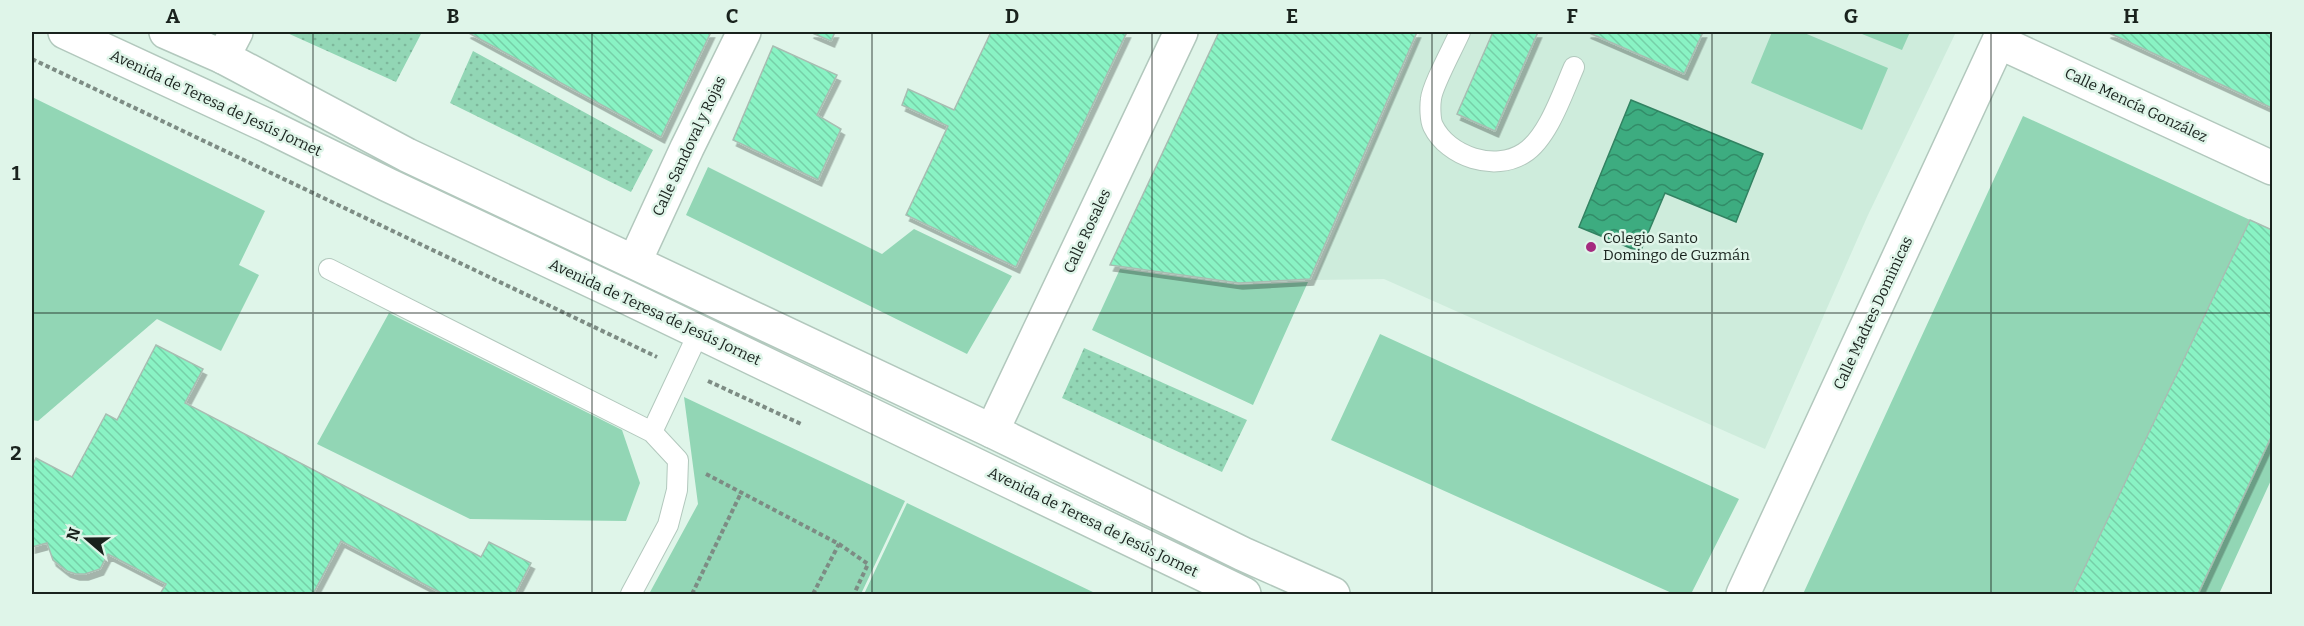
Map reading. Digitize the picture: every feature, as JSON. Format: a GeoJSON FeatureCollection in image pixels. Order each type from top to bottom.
{"type":"FeatureCollection","features":[{"type":"Feature","properties":{"kind":"street","name":"Avenida de Teresa de Jesús Jornet"},"geometry":{"type":"LineString","coordinates":[[65,32],[699,332],[1244,594]]}},
{"type":"Feature","properties":{"kind":"street"},"geometry":{"type":"LineString","coordinates":[[166,32],[229,44],[407,155],[992,431],[1244,554],[1333,594]]}},
{"type":"Feature","properties":{"kind":"street","name":"Calle Sandoval y Rojas"},"geometry":{"type":"LineString","coordinates":[[635,261],[744,32]]}},
{"type":"Feature","properties":{"kind":"street","name":"Calle Rosales"},"geometry":{"type":"LineString","coordinates":[[992,431],[1181,32]]}},
{"type":"Feature","properties":{"kind":"street","name":"Calle Mencía González"},"geometry":{"type":"LineString","coordinates":[[2001,37],[2272,168]]}},
{"type":"Feature","properties":{"kind":"street","name":"Calle Madres Dominicas"},"geometry":{"type":"LineString","coordinates":[[1743,594],[2001,37]]}},
{"type":"Feature","properties":{"kind":"lane"},"geometry":{"type":"LineString","coordinates":[[1460,32],[1431,97],[1432,125],[1451,148],[1475,160],[1499,162],[1524,153],[1546,129],[1574,67]]}},
{"type":"Feature","properties":{"kind":"lane"},"geometry":{"type":"LineString","coordinates":[[329,269],[652,432],[678,460],[677,490],[668,525],[631,594]]}},
{"type":"Feature","properties":{"kind":"lane"},"geometry":{"type":"LineString","coordinates":[[652,432],[699,332]]}},
{"type":"Feature","properties":{"kind":"path"},"geometry":{"type":"LineString","coordinates":[[32,59],[811,429]]}},
{"type":"Feature","properties":{"kind":"path"},"geometry":{"type":"LineString","coordinates":[[678,460],[839,544],[868,564],[854,594]]}},
{"type":"Feature","properties":{"kind":"path"},"geometry":{"type":"LineString","coordinates":[[692,594],[741,493]]}},
{"type":"Feature","properties":{"kind":"path"},"geometry":{"type":"LineString","coordinates":[[813,594],[839,544]]}},
{"type":"Feature","properties":{"kind":"shaded area"},"geometry":{"type":"Polygon","coordinates":[[[285,32],[422,32],[396,82],[285,32]]]}},
{"type":"Feature","properties":{"kind":"shaded area","name":"Colegio Santo Domingo de Guzmán"},"geometry":{"type":"Polygon","coordinates":[[[1420,32],[1956,32],[1868,215],[1765,449],[1384,279],[1314,280],[1420,32]]]}},
{"type":"Feature","properties":{"kind":"shaded area"},"geometry":{"type":"Polygon","coordinates":[[[1772,32],[1802,32],[1888,68],[1862,130],[1751,83],[1772,32]]]}},
{"type":"Feature","properties":{"kind":"shaded area"},"geometry":{"type":"Polygon","coordinates":[[[1857,32],[1910,32],[1902,50],[1857,32]]]}},
{"type":"Feature","properties":{"kind":"shaded area"},"geometry":{"type":"Polygon","coordinates":[[[473,51],[653,150],[631,192],[450,103],[473,51]]]}},
{"type":"Feature","properties":{"kind":"shaded area"},"geometry":{"type":"Polygon","coordinates":[[[32,97],[265,211],[239,265],[259,275],[221,351],[157,319],[38,421],[32,420],[32,97]]]}},
{"type":"Feature","properties":{"kind":"shaded area"},"geometry":{"type":"Polygon","coordinates":[[[2023,116],[2272,230],[2272,478],[2219,594],[1803,594],[2023,116]]]}},
{"type":"Feature","properties":{"kind":"shaded area"},"geometry":{"type":"Polygon","coordinates":[[[708,167],[882,254],[914,229],[1012,276],[967,354],[686,215],[708,167]]]}},
{"type":"Feature","properties":{"kind":"shaded area"},"geometry":{"type":"Polygon","coordinates":[[[1120,269],[1238,285],[1308,282],[1253,405],[1092,330],[1120,269]]]}},
{"type":"Feature","properties":{"kind":"shaded area"},"geometry":{"type":"Polygon","coordinates":[[[389,313],[622,430],[640,483],[626,521],[470,519],[317,444],[389,313]]]}},
{"type":"Feature","properties":{"kind":"shaded area"},"geometry":{"type":"Polygon","coordinates":[[[1380,334],[1739,499],[1691,594],[1674,594],[1331,440],[1380,334]]]}},
{"type":"Feature","properties":{"kind":"shaded area"},"geometry":{"type":"Polygon","coordinates":[[[1084,348],[1247,420],[1222,472],[1062,398],[1084,348]]]}},
{"type":"Feature","properties":{"kind":"shaded area"},"geometry":{"type":"Polygon","coordinates":[[[684,397],[905,501],[861,594],[649,594],[698,504],[684,397]]]}},
{"type":"Feature","properties":{"kind":"shaded area"},"geometry":{"type":"Polygon","coordinates":[[[907,503],[1097,594],[864,594],[907,503]]]}},
{"type":"Feature","properties":{"kind":"water"},"geometry":{"type":"Polygon","coordinates":[[[1631,100],[1763,154],[1736,222],[1665,193],[1640,252],[1579,227],[1631,100]]]}},
{"type":"Feature","properties":{"kind":"building"},"geometry":{"type":"Polygon","coordinates":[[[467,32],[711,32],[661,137],[467,32]]]}},
{"type":"Feature","properties":{"kind":"building"},"geometry":{"type":"Polygon","coordinates":[[[810,32],[835,32],[831,41],[810,32]]]}},
{"type":"Feature","properties":{"kind":"building"},"geometry":{"type":"Polygon","coordinates":[[[991,32],[1127,32],[1016,267],[906,215],[948,126],[902,105],[908,89],[954,110],[991,32]]]}},
{"type":"Feature","properties":{"kind":"building"},"geometry":{"type":"Polygon","coordinates":[[[1219,32],[1417,32],[1310,279],[1239,283],[1110,265],[1219,32]]]}},
{"type":"Feature","properties":{"kind":"building"},"geometry":{"type":"Polygon","coordinates":[[[1493,32],[1538,32],[1495,131],[1457,114],[1493,32]]]}},
{"type":"Feature","properties":{"kind":"building"},"geometry":{"type":"Polygon","coordinates":[[[1587,32],[1703,32],[1684,74],[1587,32]]]}},
{"type":"Feature","properties":{"kind":"building"},"geometry":{"type":"Polygon","coordinates":[[[2107,32],[2272,32],[2272,108],[2107,32]]]}},
{"type":"Feature","properties":{"kind":"building"},"geometry":{"type":"Polygon","coordinates":[[[773,46],[837,75],[817,115],[841,129],[818,180],[733,140],[773,46]]]}},
{"type":"Feature","properties":{"kind":"building"},"geometry":{"type":"Polygon","coordinates":[[[2250,220],[2272,230],[2272,435],[2198,594],[2072,594],[2250,220]]]}},
{"type":"Feature","properties":{"kind":"building"},"geometry":{"type":"Polygon","coordinates":[[[156,345],[203,369],[185,403],[481,557],[489,542],[531,563],[515,594],[443,594],[341,541],[313,594],[160,594],[166,584],[108,554],[100,569],[85,574],[76,574],[67,571],[53,560],[47,543],[32,547],[32,466],[36,458],[72,477],[106,414],[117,420],[156,345]]]}},
{"type":"Feature","properties":{"kind":"place","name":"Colegio Santo Domingo de Guzmán"},"geometry":{"type":"Point","coordinates":[1591,247]}}]}
